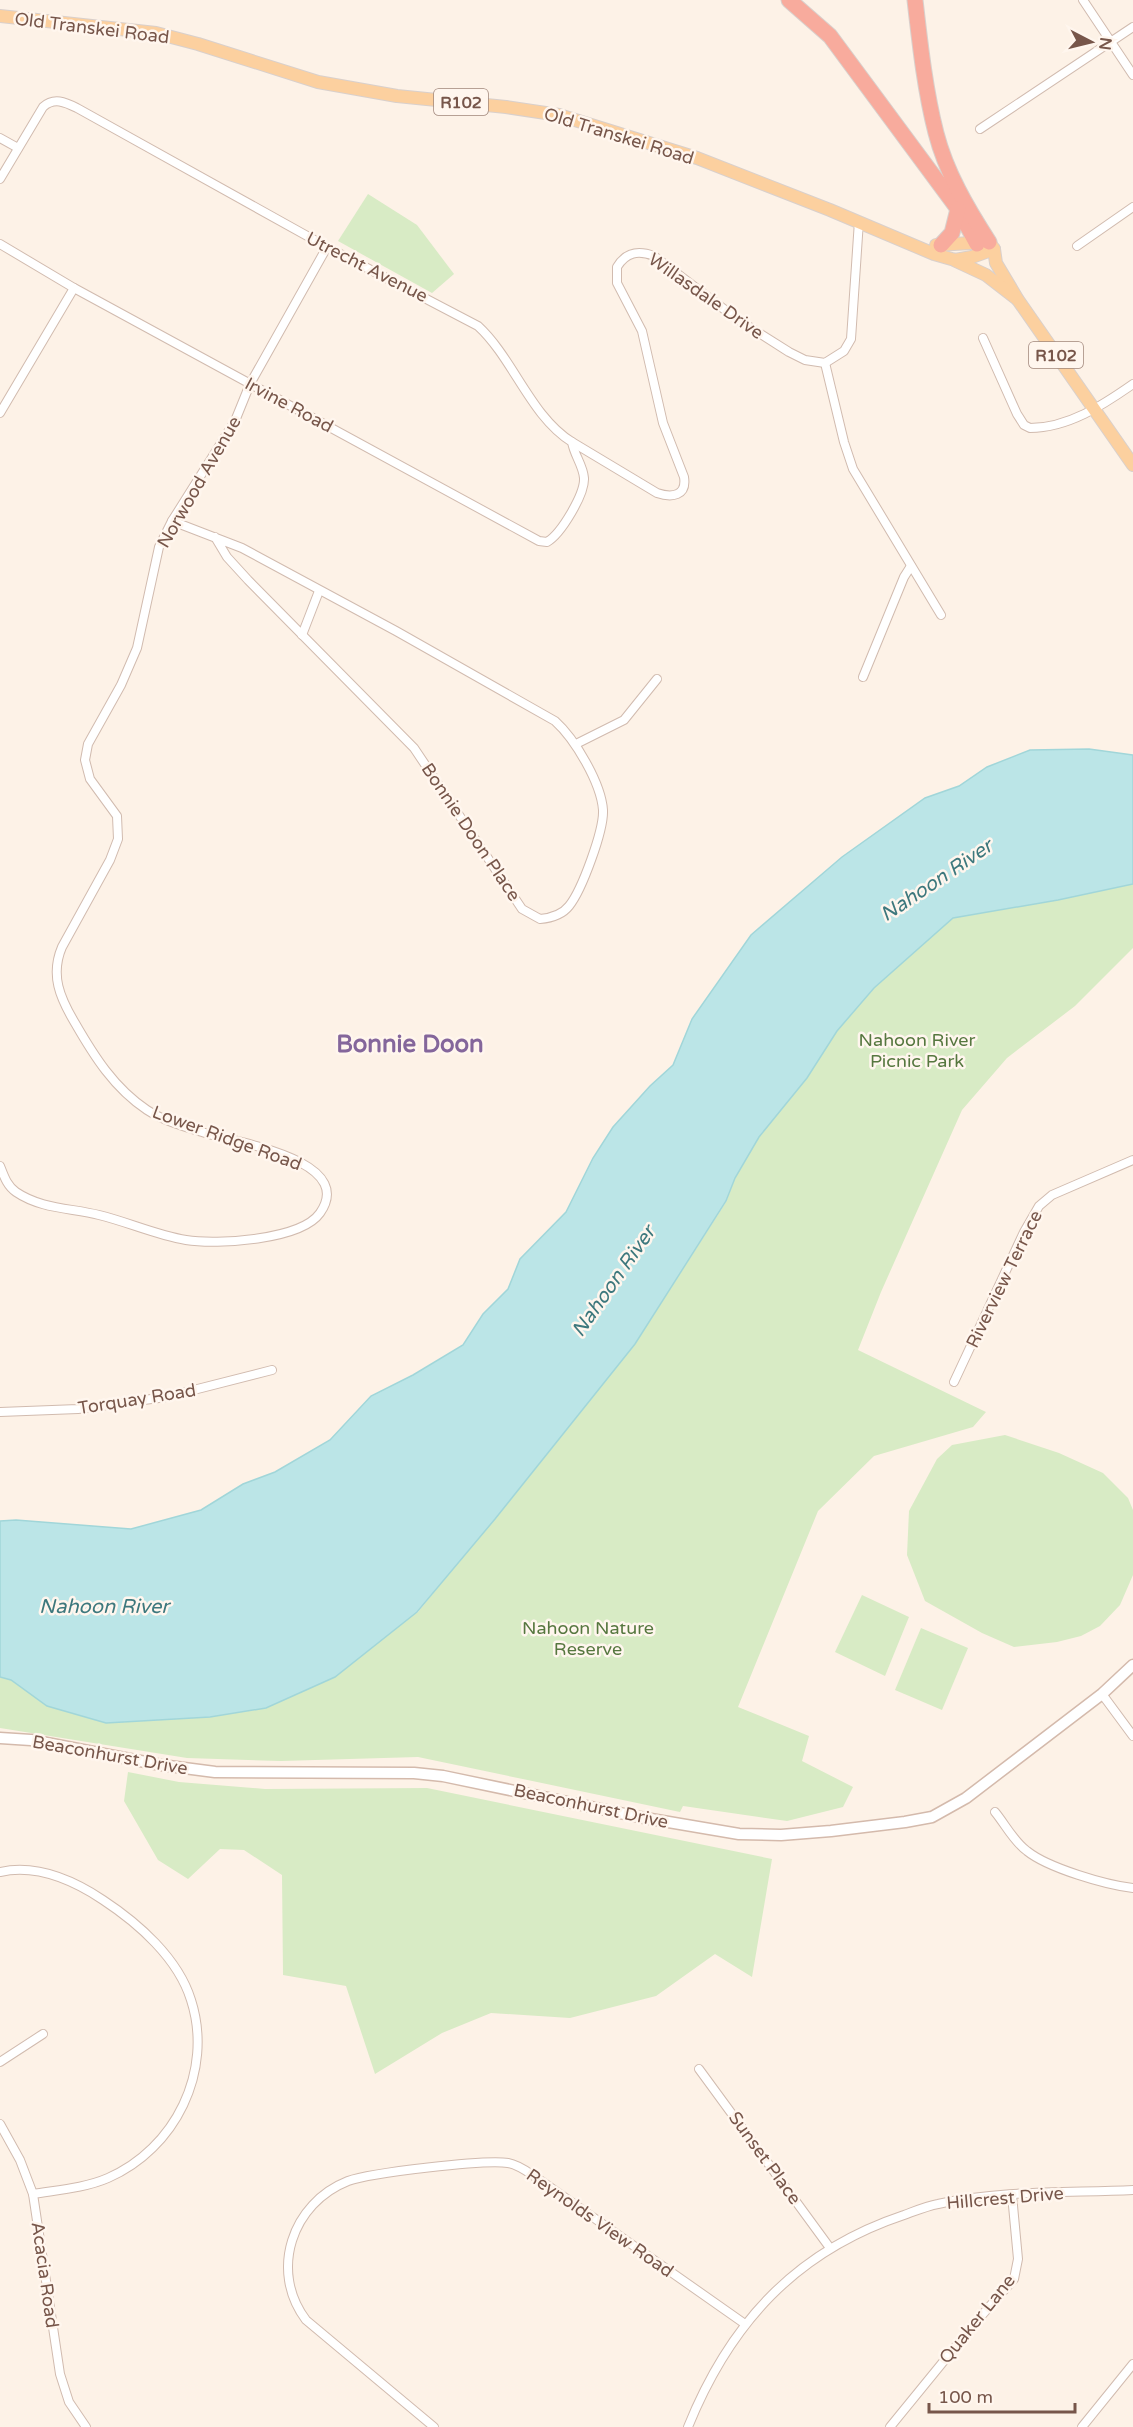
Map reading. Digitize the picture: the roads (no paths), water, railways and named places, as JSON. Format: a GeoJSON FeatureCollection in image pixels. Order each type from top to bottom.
{"type":"FeatureCollection","features":[{"type":"Feature","properties":{"kind":"highway"},"geometry":{"type":"LineString","coordinates":[[789,0],[830,36],[985,247]]}},
{"type":"Feature","properties":{"kind":"highway"},"geometry":{"type":"LineString","coordinates":[[915,0],[926,82],[936,134],[952,178],[985,247]]}},
{"type":"Feature","properties":{"kind":"highway"},"geometry":{"type":"LineString","coordinates":[[941,245],[952,233],[958,209]]}},
{"type":"Feature","properties":{"kind":"main road","name":"Old Transkei Road"},"geometry":{"type":"LineString","coordinates":[[0,16],[156,33],[318,82],[397,96],[559,115],[697,158],[928,252],[955,260],[985,247]]}},
{"type":"Feature","properties":{"kind":"main road","name":"Old Transkei Road"},"geometry":{"type":"LineString","coordinates":[[908,242],[985,247]]}},
{"type":"Feature","properties":{"kind":"main road","name":"R102"},"geometry":{"type":"LineString","coordinates":[[985,247],[1018,300],[1133,465]]}},
{"type":"Feature","properties":{"kind":"main road"},"geometry":{"type":"LineString","coordinates":[[955,260],[986,275],[1018,300]]}},
{"type":"Feature","properties":{"kind":"street"},"geometry":{"type":"LineString","coordinates":[[1083,0],[1133,75]]}},
{"type":"Feature","properties":{"kind":"street"},"geometry":{"type":"LineString","coordinates":[[980,129],[1133,27]]}},
{"type":"Feature","properties":{"kind":"street","name":"Utrecht Avenue"},"geometry":{"type":"LineString","coordinates":[[18,148],[43,107],[57,100],[77,108],[327,247],[478,326],[555,429],[572,442]]}},
{"type":"Feature","properties":{"kind":"street"},"geometry":{"type":"LineString","coordinates":[[0,138],[18,148],[0,179]]}},
{"type":"Feature","properties":{"kind":"street"},"geometry":{"type":"LineString","coordinates":[[1077,246],[1133,207]]}},
{"type":"Feature","properties":{"kind":"street"},"geometry":{"type":"LineString","coordinates":[[859,222],[850,339],[844,351],[825,363],[844,442],[853,469],[941,615]]}},
{"type":"Feature","properties":{"kind":"street","name":"Irvine Road"},"geometry":{"type":"LineString","coordinates":[[0,244],[74,288],[539,541],[547,542],[554,538],[571,513],[582,489],[584,479],[572,442]]}},
{"type":"Feature","properties":{"kind":"street","name":"Norwood Avenue"},"geometry":{"type":"LineString","coordinates":[[98,727],[121,685],[137,648],[159,548],[172,521],[235,421],[250,384],[327,247]]}},
{"type":"Feature","properties":{"kind":"street","name":"Willasdale Drive"},"geometry":{"type":"LineString","coordinates":[[572,442],[657,493],[673,496],[681,493],[684,487],[684,477],[657,403],[642,331],[617,283],[617,267],[623,259],[634,253],[644,253],[658,258],[737,319],[789,352],[805,360],[825,363]]}},
{"type":"Feature","properties":{"kind":"street"},"geometry":{"type":"LineString","coordinates":[[0,413],[74,288]]}},
{"type":"Feature","properties":{"kind":"street"},"geometry":{"type":"LineString","coordinates":[[983,338],[1024,425],[1034,428],[1077,417],[1094,410],[1133,384]]}},
{"type":"Feature","properties":{"kind":"street","name":"Bonnie Doon Place"},"geometry":{"type":"LineString","coordinates":[[172,521],[215,537],[242,548],[396,631],[555,721],[576,744],[601,799],[603,810],[598,840],[569,906],[560,914],[540,919],[522,909],[414,748],[232,563],[215,537]]}},
{"type":"Feature","properties":{"kind":"street"},"geometry":{"type":"LineString","coordinates":[[863,677],[904,577],[911,566]]}},
{"type":"Feature","properties":{"kind":"street"},"geometry":{"type":"LineString","coordinates":[[302,635],[319,591]]}},
{"type":"Feature","properties":{"kind":"street"},"geometry":{"type":"LineString","coordinates":[[576,744],[624,720],[657,679]]}},
{"type":"Feature","properties":{"kind":"street","name":"Lower Ridge Road"},"geometry":{"type":"LineString","coordinates":[[0,1166],[11,1189],[36,1202],[100,1215],[186,1240],[242,1239],[288,1232],[314,1220],[325,1202],[326,1187],[323,1181],[302,1162],[273,1151],[176,1124],[133,1101],[100,1064],[58,992],[56,976],[59,955],[110,860],[119,832],[113,809],[90,779],[85,766],[88,744],[98,727]]}},
{"type":"Feature","properties":{"kind":"street","name":"Riverview Terrace"},"geometry":{"type":"LineString","coordinates":[[954,1382],[1024,1232],[1039,1206],[1052,1195],[1133,1160]]}},
{"type":"Feature","properties":{"kind":"street","name":"Torquay Road"},"geometry":{"type":"LineString","coordinates":[[0,1412],[78,1410],[166,1397],[272,1370]]}},
{"type":"Feature","properties":{"kind":"street","name":"Beaconhurst Drive"},"geometry":{"type":"LineString","coordinates":[[0,1738],[32,1740],[161,1765],[215,1772],[414,1773],[443,1776],[639,1817],[739,1834],[781,1835],[831,1831],[932,1816],[966,1798],[1102,1694],[1133,1665]]}},
{"type":"Feature","properties":{"kind":"street"},"geometry":{"type":"LineString","coordinates":[[1102,1694],[1133,1736]]}},
{"type":"Feature","properties":{"kind":"street"},"geometry":{"type":"LineString","coordinates":[[994,1812],[1025,1850],[1035,1857],[1074,1873],[1133,1888]]}},
{"type":"Feature","properties":{"kind":"street"},"geometry":{"type":"LineString","coordinates":[[0,1872],[18,1870],[63,1877],[87,1889],[124,1914],[153,1942],[178,1974],[191,2000],[196,2030],[196,2064],[192,2082],[182,2110],[157,2145],[133,2164],[105,2179],[33,2194]]}},
{"type":"Feature","properties":{"kind":"street"},"geometry":{"type":"LineString","coordinates":[[0,2062],[43,2034]]}},
{"type":"Feature","properties":{"kind":"street","name":"Sunset Place"},"geometry":{"type":"LineString","coordinates":[[699,2069],[830,2248]]}},
{"type":"Feature","properties":{"kind":"street","name":"Acacia Road"},"geometry":{"type":"LineString","coordinates":[[0,2124],[20,2160],[33,2194],[60,2374],[69,2402],[86,2427]]}},
{"type":"Feature","properties":{"kind":"street","name":"Reynolds View Road"},"geometry":{"type":"LineString","coordinates":[[434,2427],[306,2320],[297,2308],[292,2294],[287,2256],[296,2228],[317,2200],[349,2181],[422,2169],[492,2163],[512,2164],[540,2180],[744,2324]]}},
{"type":"Feature","properties":{"kind":"street","name":"Hillcrest Drive"},"geometry":{"type":"LineString","coordinates":[[688,2427],[715,2371],[744,2324],[780,2287],[830,2248],[869,2227],[936,2204],[1012,2195],[1133,2190]]}},
{"type":"Feature","properties":{"kind":"street","name":"Quaker Lane"},"geometry":{"type":"LineString","coordinates":[[890,2427],[1014,2279],[1018,2259],[1012,2195]]}},
{"type":"Feature","properties":{"kind":"street"},"geometry":{"type":"LineString","coordinates":[[1082,2427],[1133,2364]]}},
{"type":"Feature","properties":{"kind":"water","name":"Nahoon River"},"geometry":{"type":"Polygon","coordinates":[[[1089,749],[1133,755],[1133,884],[1058,900],[953,918],[874,988],[837,1031],[807,1078],[759,1137],[735,1178],[726,1201],[635,1344],[495,1519],[417,1612],[335,1677],[266,1708],[210,1717],[106,1723],[47,1706],[11,1680],[0,1677],[0,1521],[16,1520],[131,1529],[201,1510],[243,1484],[275,1472],[330,1440],[371,1396],[413,1375],[463,1345],[483,1314],[508,1289],[520,1259],[566,1212],[593,1158],[613,1127],[650,1086],[673,1065],[692,1019],[751,935],[842,857],[925,798],[959,786],[987,767],[1030,750],[1089,749]]]}},
{"type":"Feature","properties":{"kind":"district","name":"Bonnie Doon"},"geometry":{"type":"Point","coordinates":[410,1044]}},
{"type":"Feature","properties":{"kind":"park label","name":"Nahoon River Picnic Park"},"geometry":{"type":"Point","coordinates":[917,1050]}},
{"type":"Feature","properties":{"kind":"park label","name":"Nahoon Nature Reserve"},"geometry":{"type":"Point","coordinates":[588,1638]}}]}
